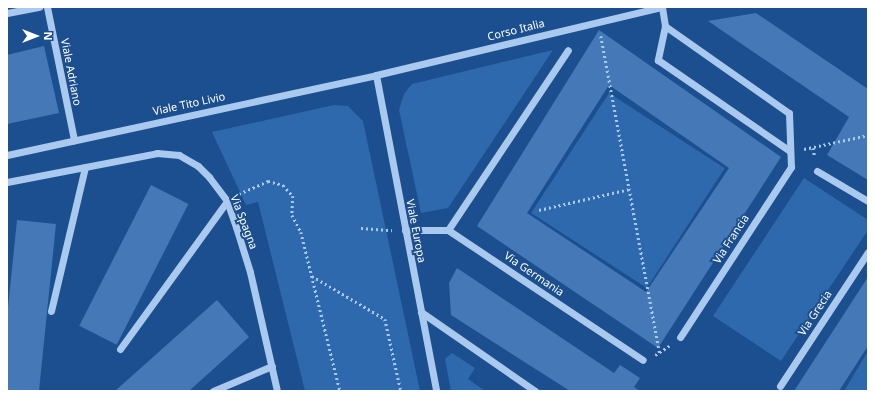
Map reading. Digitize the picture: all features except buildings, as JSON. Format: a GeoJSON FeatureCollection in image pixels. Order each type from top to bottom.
{"type":"FeatureCollection","features":[{"type":"Feature","properties":{"kind":"street"},"geometry":{"type":"LineString","coordinates":[[7,13],[39,7]]}},
{"type":"Feature","properties":{"kind":"street","name":"Viale Adriano"},"geometry":{"type":"LineString","coordinates":[[47,7],[74,140]]}},
{"type":"Feature","properties":{"kind":"street"},"geometry":{"type":"LineString","coordinates":[[662,7],[666,26],[658,60],[790,151]]}},
{"type":"Feature","properties":{"kind":"street","name":"Corso Italia"},"geometry":{"type":"LineString","coordinates":[[376,75],[662,7]]}},
{"type":"Feature","properties":{"kind":"street","name":"Via Francia"},"geometry":{"type":"LineString","coordinates":[[666,26],[789,113],[791,167],[680,337]]}},
{"type":"Feature","properties":{"kind":"street"},"geometry":{"type":"LineString","coordinates":[[405,230],[448,230],[568,50]]}},
{"type":"Feature","properties":{"kind":"street","name":"Viale Tito Livio"},"geometry":{"type":"LineString","coordinates":[[7,155],[376,75]]}},
{"type":"Feature","properties":{"kind":"street","name":"Viale Europa"},"geometry":{"type":"LineString","coordinates":[[376,75],[436,391]]}},
{"type":"Feature","properties":{"kind":"street","name":"Via Spagna"},"geometry":{"type":"LineString","coordinates":[[7,182],[144,155],[172,153],[186,158],[204,171],[226,201],[250,272],[277,391]]}},
{"type":"Feature","properties":{"kind":"street"},"geometry":{"type":"LineString","coordinates":[[50,312],[85,166]]}},
{"type":"Feature","properties":{"kind":"street"},"geometry":{"type":"LineString","coordinates":[[817,171],[868,201]]}},
{"type":"Feature","properties":{"kind":"street"},"geometry":{"type":"LineString","coordinates":[[120,349],[226,201]]}},
{"type":"Feature","properties":{"kind":"street","name":"Via Germania"},"geometry":{"type":"LineString","coordinates":[[448,230],[643,360]]}},
{"type":"Feature","properties":{"kind":"street","name":"Via Grecia"},"geometry":{"type":"LineString","coordinates":[[780,386],[868,252]]}},
{"type":"Feature","properties":{"kind":"street"},"geometry":{"type":"LineString","coordinates":[[421,312],[535,391]]}},
{"type":"Feature","properties":{"kind":"street"},"geometry":{"type":"LineString","coordinates":[[213,391],[272,366]]}},
{"type":"Feature","properties":{"kind":"path"},"geometry":{"type":"LineString","coordinates":[[598,22],[660,353]]}},
{"type":"Feature","properties":{"kind":"path"},"geometry":{"type":"LineString","coordinates":[[814,148],[868,135]]}},
{"type":"Feature","properties":{"kind":"path"},"geometry":{"type":"LineString","coordinates":[[226,201],[268,181],[283,185],[293,196],[292,215],[301,232],[340,391]]}},
{"type":"Feature","properties":{"kind":"path"},"geometry":{"type":"LineString","coordinates":[[539,210],[630,189]]}},
{"type":"Feature","properties":{"kind":"path"},"geometry":{"type":"LineString","coordinates":[[361,228],[405,230]]}},
{"type":"Feature","properties":{"kind":"path"},"geometry":{"type":"LineString","coordinates":[[311,275],[386,319],[401,391]]}},
{"type":"Feature","properties":{"kind":"path"},"geometry":{"type":"LineString","coordinates":[[643,360],[660,353],[680,337]]}},
{"type":"Feature","properties":{"kind":"shaded area"},"geometry":{"type":"Polygon","coordinates":[[[553,50],[448,208],[421,213],[399,110],[404,94],[412,84],[553,50]]]}},
{"type":"Feature","properties":{"kind":"shaded area"},"geometry":{"type":"Polygon","coordinates":[[[609,93],[725,168],[647,288],[531,213],[609,93]]]}},
{"type":"Feature","properties":{"kind":"shaded area"},"geometry":{"type":"Polygon","coordinates":[[[334,105],[348,106],[363,121],[420,391],[305,391],[258,202],[246,205],[212,132],[334,105]]]}},
{"type":"Feature","properties":{"kind":"shaded area"},"geometry":{"type":"Polygon","coordinates":[[[804,178],[868,220],[868,230],[781,361],[713,316],[804,178]]]}},
{"type":"Feature","properties":{"kind":"shaded area"},"geometry":{"type":"Polygon","coordinates":[[[868,351],[868,391],[844,391],[868,351]]]}},
{"type":"Feature","properties":{"kind":"shaded area"},"geometry":{"type":"Polygon","coordinates":[[[452,353],[475,368],[468,379],[485,391],[451,391],[445,359],[452,353]]]}}]}
